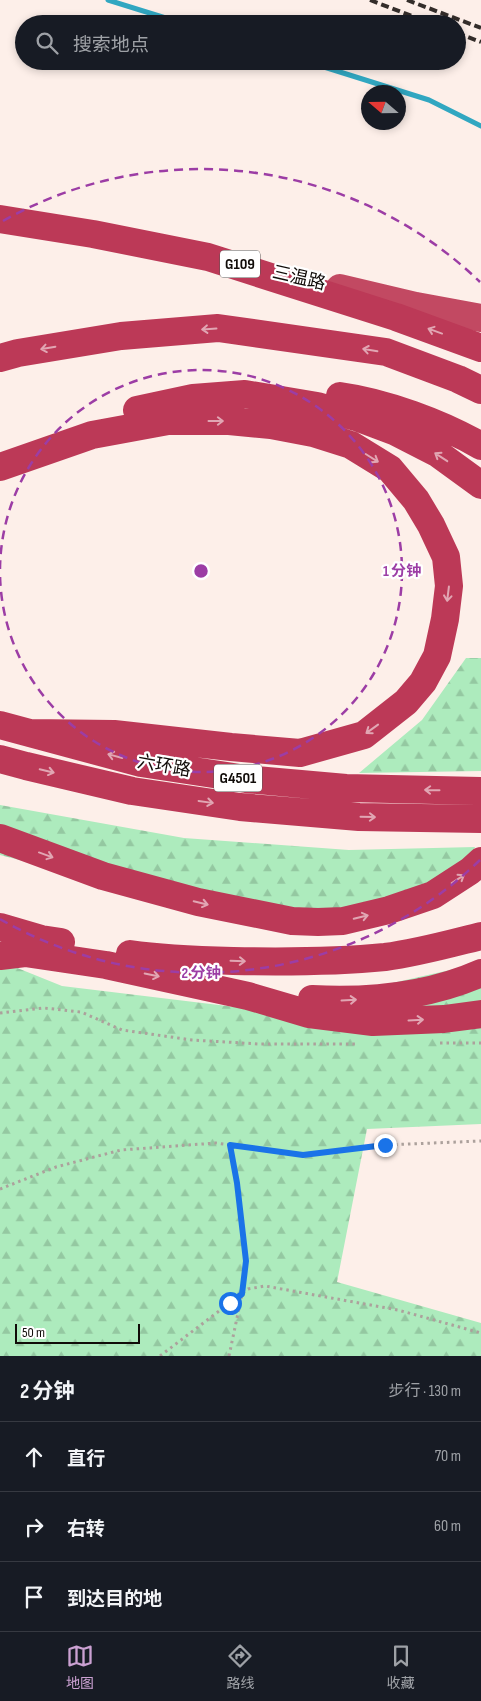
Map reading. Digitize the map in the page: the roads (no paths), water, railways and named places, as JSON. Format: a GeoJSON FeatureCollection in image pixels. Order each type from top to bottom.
{"type":"FeatureCollection","features":[{"type":"Feature","properties":{"kind":"highway","name":"三温路"},"geometry":{"type":"LineString","coordinates":[[0,208],[416,306],[481,318]]}},
{"type":"Feature","properties":{"kind":"highway"},"geometry":{"type":"LineString","coordinates":[[0,219],[93,234],[208,257],[387,314],[481,348]]}},
{"type":"Feature","properties":{"kind":"highway"},"geometry":{"type":"LineString","coordinates":[[0,358],[18,353],[121,336],[218,328],[386,352],[458,379],[481,390]]}},
{"type":"Feature","properties":{"kind":"highway"},"geometry":{"type":"LineString","coordinates":[[0,467],[92,435],[164,413],[193,398],[293,389],[356,398],[404,412],[469,439],[481,446]]}},
{"type":"Feature","properties":{"kind":"highway"},"geometry":{"type":"LineString","coordinates":[[245,394],[317,406],[356,417],[396,432],[436,453],[481,485]]}},
{"type":"Feature","properties":{"kind":"highway"},"geometry":{"type":"LineString","coordinates":[[0,452],[87,421],[164,413],[271,425],[313,433],[351,445],[390,469],[416,500],[431,525],[446,557],[449,586],[445,619],[436,656],[423,682],[406,702],[364,735],[300,753],[231,748],[114,734],[30,733]]}},
{"type":"Feature","properties":{"kind":"highway","name":"六环路"},"geometry":{"type":"LineString","coordinates":[[0,725],[141,763],[246,779],[346,788],[481,790]]}},
{"type":"Feature","properties":{"kind":"highway","name":"六环路"},"geometry":{"type":"LineString","coordinates":[[0,759],[132,791],[240,807],[359,817],[481,819]]}},
{"type":"Feature","properties":{"kind":"highway"},"geometry":{"type":"LineString","coordinates":[[0,838],[103,876],[198,902],[301,921],[343,921],[389,910],[433,895],[470,871],[481,861]]}},
{"type":"Feature","properties":{"kind":"highway"},"geometry":{"type":"LineString","coordinates":[[0,927],[41,939],[162,959],[248,961],[327,961],[386,957],[436,948],[481,936]]}},
{"type":"Feature","properties":{"kind":"highway"},"geometry":{"type":"LineString","coordinates":[[0,956],[24,954],[106,965],[248,996],[309,1014],[372,1022],[444,1019],[481,1014]]}},
{"type":"Feature","properties":{"kind":"highway"},"geometry":{"type":"LineString","coordinates":[[248,996],[337,1000],[367,999],[422,992],[459,983],[481,973]]}},
{"type":"Feature","properties":{"kind":"waterway"},"geometry":{"type":"LineString","coordinates":[[108,0],[156,15]]}},
{"type":"Feature","properties":{"kind":"waterway"},"geometry":{"type":"LineString","coordinates":[[334,70],[429,100],[481,126]]}},
{"type":"Feature","properties":{"kind":"railway"},"geometry":{"type":"LineString","coordinates":[[370,0],[409,15]]}},
{"type":"Feature","properties":{"kind":"railway"},"geometry":{"type":"LineString","coordinates":[[407,0],[447,15]]}},
{"type":"Feature","properties":{"kind":"railway"},"geometry":{"type":"LineString","coordinates":[[466,22],[481,28]]}},
{"type":"Feature","properties":{"kind":"railway"},"geometry":{"type":"LineString","coordinates":[[466,36],[481,42]]}}]}
